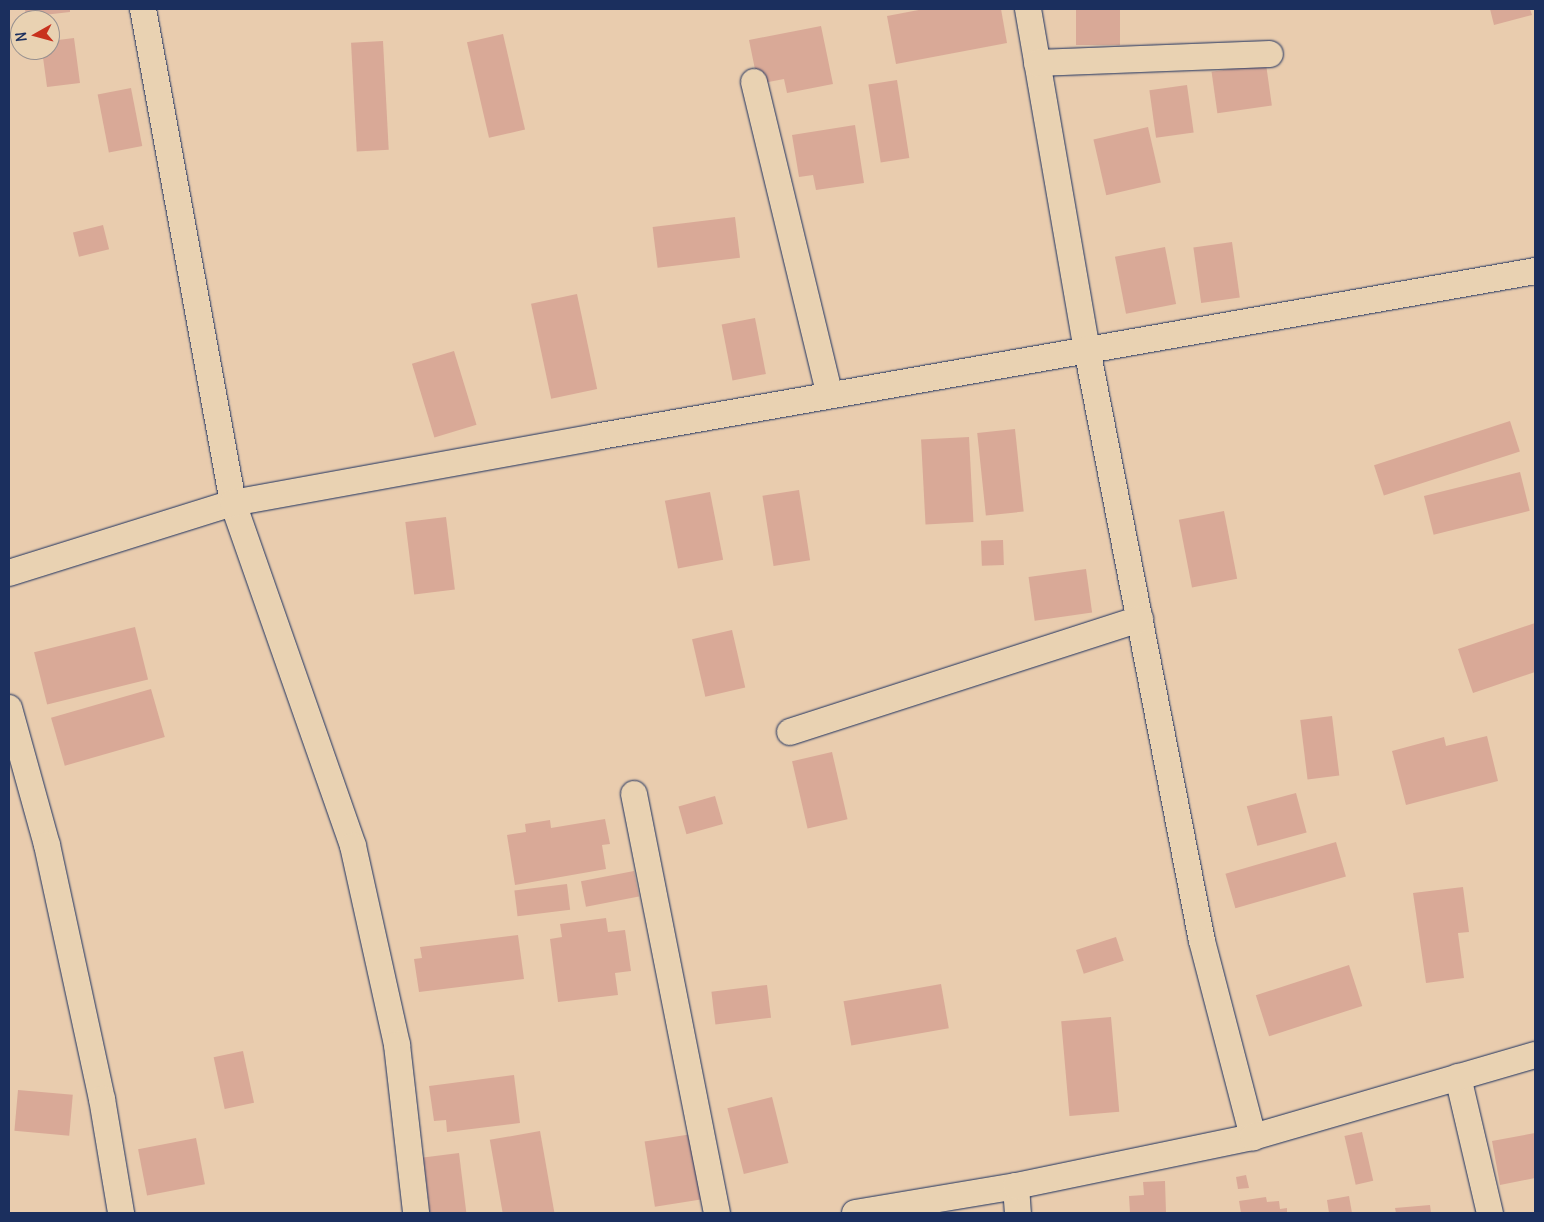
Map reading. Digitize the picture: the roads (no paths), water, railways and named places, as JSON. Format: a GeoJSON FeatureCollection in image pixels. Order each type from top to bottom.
{"type":"FeatureCollection","features":[{"type":"Feature","properties":{"kind":"street"},"geometry":{"type":"LineString","coordinates":[[143,9],[233,504],[353,846],[398,1046],[416,1213]]}},
{"type":"Feature","properties":{"kind":"street"},"geometry":{"type":"LineString","coordinates":[[1028,9],[1087,349],[1202,941],[1253,1137]]}},
{"type":"Feature","properties":{"kind":"street"},"geometry":{"type":"LineString","coordinates":[[1037,63],[1270,54]]}},
{"type":"Feature","properties":{"kind":"street"},"geometry":{"type":"LineString","coordinates":[[754,82],[830,395]]}},
{"type":"Feature","properties":{"kind":"street"},"geometry":{"type":"LineString","coordinates":[[9,573],[233,504],[1087,349],[1535,271]]}},
{"type":"Feature","properties":{"kind":"street"},"geometry":{"type":"LineString","coordinates":[[790,732],[1140,619]]}},
{"type":"Feature","properties":{"kind":"street"},"geometry":{"type":"LineString","coordinates":[[9,708],[47,845],[102,1099],[121,1213]]}},
{"type":"Feature","properties":{"kind":"street"},"geometry":{"type":"LineString","coordinates":[[634,794],[717,1213]]}},
{"type":"Feature","properties":{"kind":"street"},"geometry":{"type":"LineString","coordinates":[[855,1213],[1016,1186],[1253,1137],[1535,1055]]}},
{"type":"Feature","properties":{"kind":"street"},"geometry":{"type":"LineString","coordinates":[[1458,1077],[1490,1213]]}},
{"type":"Feature","properties":{"kind":"street"},"geometry":{"type":"LineString","coordinates":[[1016,1186],[1018,1213]]}}]}
